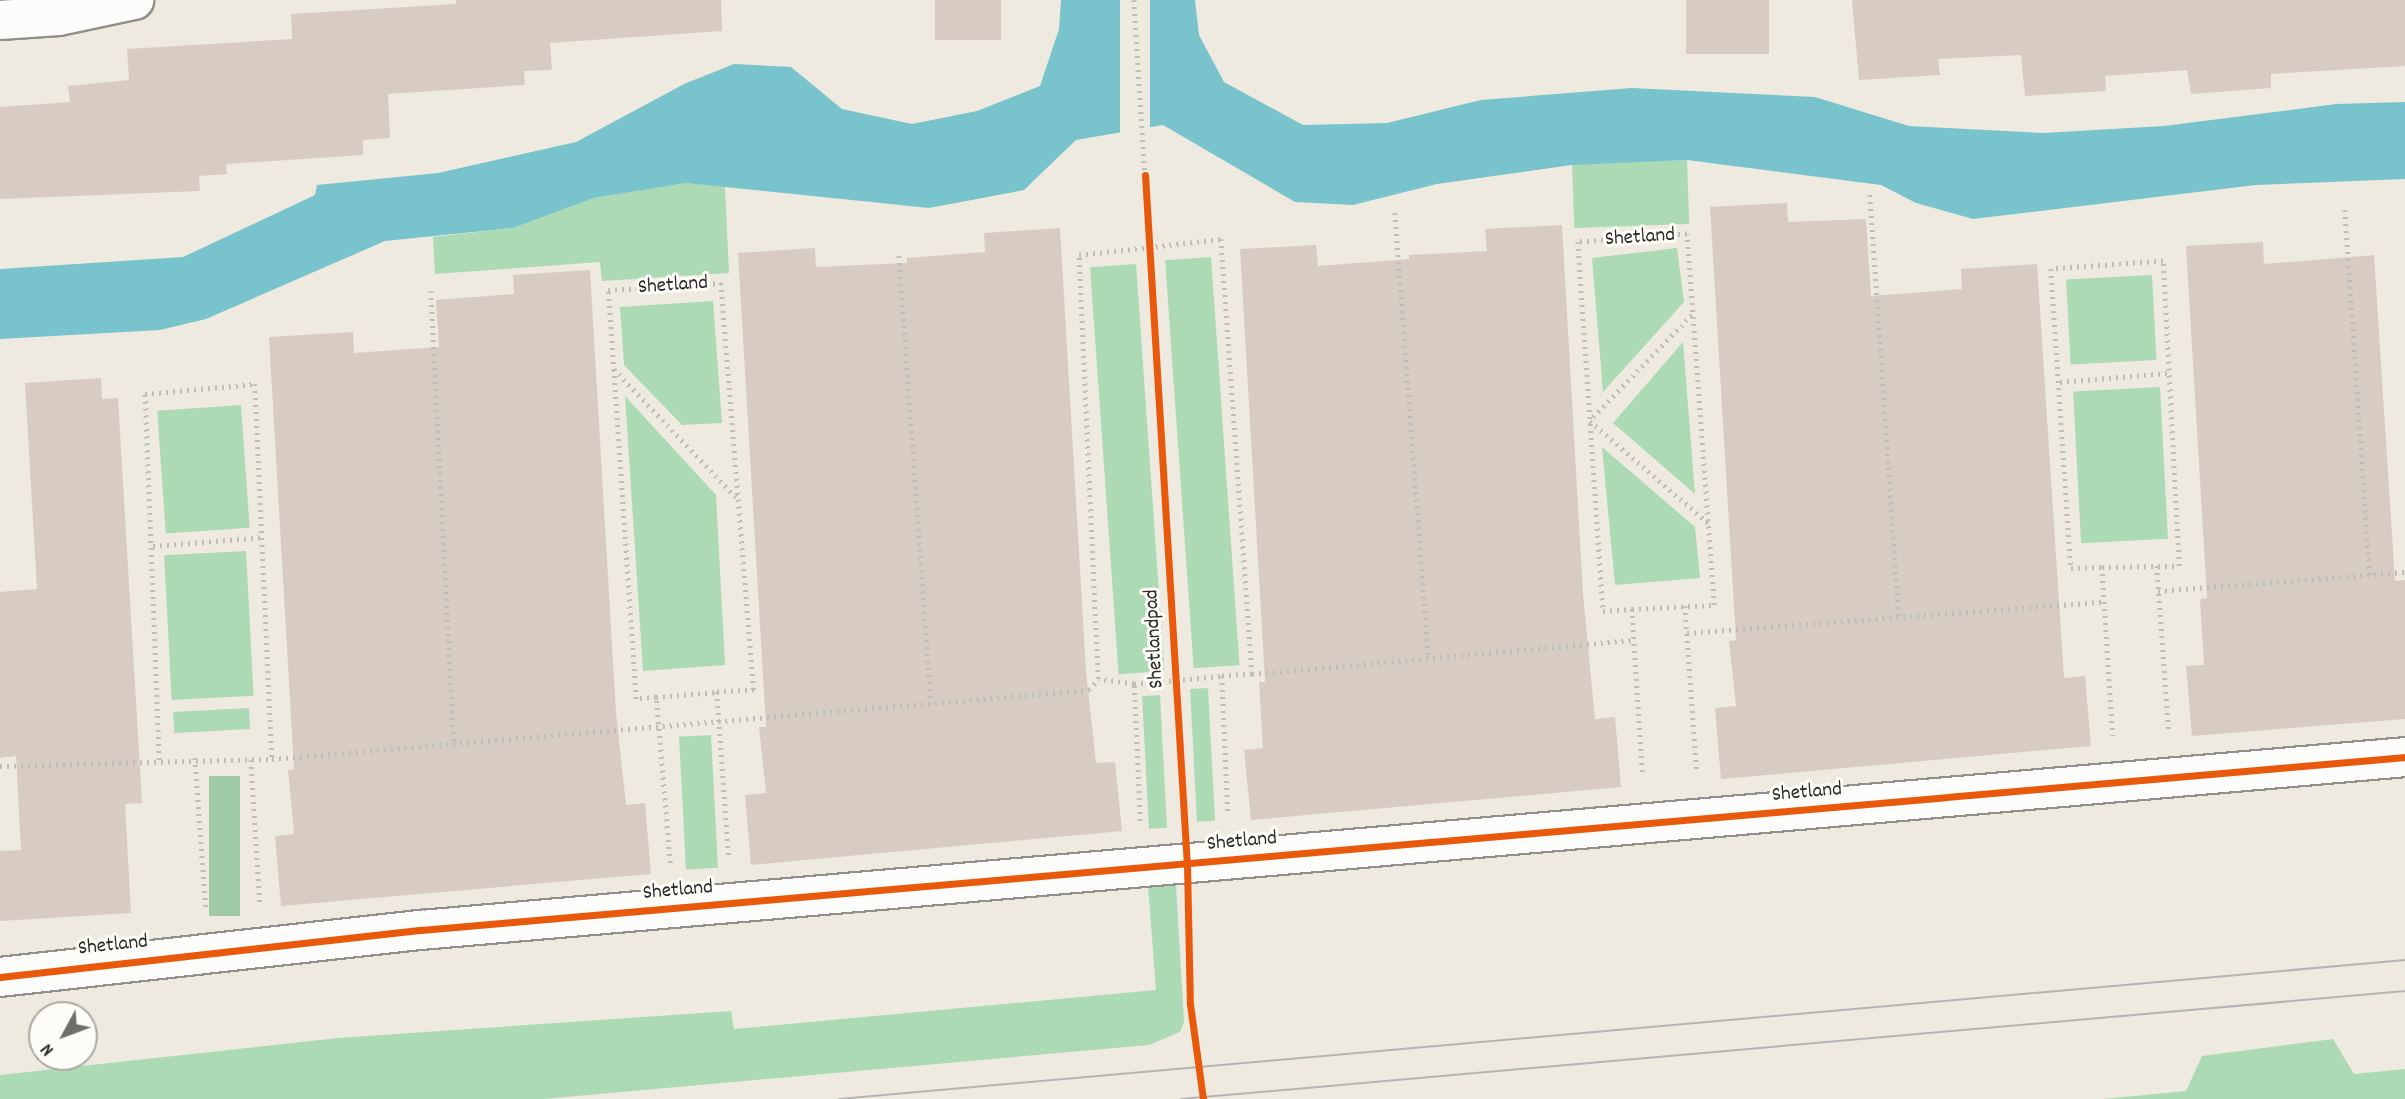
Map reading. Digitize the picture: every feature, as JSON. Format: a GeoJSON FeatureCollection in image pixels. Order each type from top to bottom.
{"type":"FeatureCollection","features":[{"type":"Feature","properties":{"kind":"street"},"geometry":{"type":"LineString","coordinates":[[0,20],[60,16],[134,0]]}},
{"type":"Feature","properties":{"kind":"street","name":"Shetland"},"geometry":{"type":"LineString","coordinates":[[0,976],[421,930],[2405,757]]}},
{"type":"Feature","properties":{"kind":"path"},"geometry":{"type":"LineString","coordinates":[[1134,0],[1146,187]]}},
{"type":"Feature","properties":{"kind":"path"},"geometry":{"type":"LineString","coordinates":[[1870,195],[1899,617]]}},
{"type":"Feature","properties":{"kind":"path"},"geometry":{"type":"LineString","coordinates":[[2345,210],[2370,575]]}},
{"type":"Feature","properties":{"kind":"path"},"geometry":{"type":"LineString","coordinates":[[1395,213],[1428,655]]}},
{"type":"Feature","properties":{"kind":"path"},"geometry":{"type":"LineString","coordinates":[[1150,234],[1152,260]]}},
{"type":"Feature","properties":{"kind":"path"},"geometry":{"type":"LineString","coordinates":[[0,766],[195,758],[272,759],[1088,690],[1098,679],[1079,255],[1221,239],[1252,674]]}},
{"type":"Feature","properties":{"kind":"path"},"geometry":{"type":"LineString","coordinates":[[899,256],[931,704]]}},
{"type":"Feature","properties":{"kind":"path"},"geometry":{"type":"LineString","coordinates":[[2163,261],[2179,566],[2071,568],[2060,382],[2052,269],[2163,261]]}},
{"type":"Feature","properties":{"kind":"path"},"geometry":{"type":"LineString","coordinates":[[431,291],[454,742]]}},
{"type":"Feature","properties":{"kind":"path"},"geometry":{"type":"LineString","coordinates":[[1693,314],[1590,421],[1709,524]]}},
{"type":"Feature","properties":{"kind":"path"},"geometry":{"type":"LineString","coordinates":[[614,369],[736,498]]}},
{"type":"Feature","properties":{"kind":"path"},"geometry":{"type":"LineString","coordinates":[[2060,382],[2168,373]]}},
{"type":"Feature","properties":{"kind":"path"},"geometry":{"type":"LineString","coordinates":[[159,760],[153,546],[145,394],[255,384],[265,537],[272,759]]}},
{"type":"Feature","properties":{"kind":"path"},"geometry":{"type":"LineString","coordinates":[[153,546],[265,537]]}},
{"type":"Feature","properties":{"kind":"path"},"geometry":{"type":"LineString","coordinates":[[2157,566],[2172,777]]}},
{"type":"Feature","properties":{"kind":"path"},"geometry":{"type":"LineString","coordinates":[[2102,567],[2116,782]]}},
{"type":"Feature","properties":{"kind":"path"},"geometry":{"type":"LineString","coordinates":[[2158,591],[2405,572]]}},
{"type":"Feature","properties":{"kind":"path"},"geometry":{"type":"LineString","coordinates":[[1687,633],[2104,602]]}},
{"type":"Feature","properties":{"kind":"path"},"geometry":{"type":"LineString","coordinates":[[1685,606],[1700,818]]}},
{"type":"Feature","properties":{"kind":"path"},"geometry":{"type":"LineString","coordinates":[[1632,609],[1646,823]]}},
{"type":"Feature","properties":{"kind":"path"},"geometry":{"type":"LineString","coordinates":[[1134,684],[1428,655],[1634,640]]}},
{"type":"Feature","properties":{"kind":"path"},"geometry":{"type":"LineString","coordinates":[[1222,676],[1230,861]]}},
{"type":"Feature","properties":{"kind":"path"},"geometry":{"type":"LineString","coordinates":[[656,697],[717,692]]}},
{"type":"Feature","properties":{"kind":"path"},"geometry":{"type":"LineString","coordinates":[[195,758],[209,954]]}},
{"type":"Feature","properties":{"kind":"path"},"geometry":{"type":"LineString","coordinates":[[251,760],[263,949]]}},
{"type":"Feature","properties":{"kind":"green space"},"geometry":{"type":"Polygon","coordinates":[[[1687,160],[1689,224],[1574,228],[1572,164],[1687,160]]]}},
{"type":"Feature","properties":{"kind":"green space"},"geometry":{"type":"Polygon","coordinates":[[[686,183],[725,186],[729,273],[602,281],[600,262],[435,274],[433,237],[513,228],[594,198],[686,183]]]}},
{"type":"Feature","properties":{"kind":"green space"},"geometry":{"type":"Polygon","coordinates":[[[1677,248],[1684,302],[1603,392],[1592,258],[1677,248]]]}},
{"type":"Feature","properties":{"kind":"green space"},"geometry":{"type":"Polygon","coordinates":[[[1211,257],[1240,665],[1194,668],[1165,260],[1211,257]]]}},
{"type":"Feature","properties":{"kind":"green space"},"geometry":{"type":"Polygon","coordinates":[[[1136,264],[1164,671],[1119,674],[1090,267],[1136,264]]]}},
{"type":"Feature","properties":{"kind":"green space"},"geometry":{"type":"Polygon","coordinates":[[[2152,275],[2156,360],[2071,364],[2066,280],[2152,275]]]}},
{"type":"Feature","properties":{"kind":"green space"},"geometry":{"type":"Polygon","coordinates":[[[713,301],[722,423],[682,425],[624,365],[620,307],[713,301]]]}},
{"type":"Feature","properties":{"kind":"green space"},"geometry":{"type":"Polygon","coordinates":[[[1683,342],[1695,494],[1613,423],[1683,342]]]}},
{"type":"Feature","properties":{"kind":"green space"},"geometry":{"type":"Polygon","coordinates":[[[2160,387],[2168,539],[2081,543],[2073,392],[2160,387]]]}},
{"type":"Feature","properties":{"kind":"green space"},"geometry":{"type":"Polygon","coordinates":[[[625,396],[716,495],[725,665],[643,671],[625,396]]]}},
{"type":"Feature","properties":{"kind":"green space"},"geometry":{"type":"Polygon","coordinates":[[[241,405],[250,528],[166,534],[157,411],[241,405]]]}},
{"type":"Feature","properties":{"kind":"green space"},"geometry":{"type":"Polygon","coordinates":[[[1602,447],[1695,527],[1700,578],[1615,585],[1602,447]]]}},
{"type":"Feature","properties":{"kind":"green space"},"geometry":{"type":"Polygon","coordinates":[[[246,551],[254,696],[172,700],[164,555],[246,551]]]}},
{"type":"Feature","properties":{"kind":"green space"},"geometry":{"type":"Polygon","coordinates":[[[1208,688],[1215,821],[1197,822],[1190,689],[1208,688]]]}},
{"type":"Feature","properties":{"kind":"green space"},"geometry":{"type":"Polygon","coordinates":[[[1160,695],[1167,828],[1149,829],[1142,696],[1160,695]]]}},
{"type":"Feature","properties":{"kind":"green space"},"geometry":{"type":"Polygon","coordinates":[[[249,708],[250,729],[174,733],[173,712],[249,708]]]}},
{"type":"Feature","properties":{"kind":"green space"},"geometry":{"type":"Polygon","coordinates":[[[711,735],[718,868],[686,869],[679,737],[711,735]]]}},
{"type":"Feature","properties":{"kind":"green space"},"geometry":{"type":"Polygon","coordinates":[[[209,776],[240,776],[240,916],[209,916],[209,776]]]}},
{"type":"Feature","properties":{"kind":"green space"},"geometry":{"type":"Polygon","coordinates":[[[1176,884],[1184,1022],[1180,1032],[1149,1045],[544,1099],[0,1099],[0,1075],[37,1071],[98,1071],[98,1064],[338,1038],[731,1011],[734,1029],[1156,990],[1148,886],[1176,884]]]}},
{"type":"Feature","properties":{"kind":"green space"},"geometry":{"type":"Polygon","coordinates":[[[2333,1039],[2354,1074],[2405,1069],[2405,1099],[2103,1099],[2186,1091],[2202,1056],[2333,1039]]]}},
{"type":"Feature","properties":{"kind":"water"},"geometry":{"type":"Polygon","coordinates":[[[1061,0],[1195,0],[1199,35],[1224,82],[1303,125],[1387,123],[1481,100],[1632,88],[1815,97],[1909,126],[2043,133],[2164,126],[2336,104],[2405,102],[2405,179],[2256,185],[1973,219],[1916,203],[1881,185],[1687,160],[1572,165],[1437,184],[1353,205],[1295,202],[1163,125],[1076,140],[1024,190],[929,208],[686,183],[594,198],[513,228],[385,241],[206,319],[160,330],[0,339],[0,269],[183,257],[315,195],[317,185],[438,173],[576,142],[684,84],[734,64],[791,67],[842,109],[912,124],[977,111],[1040,86],[1059,29],[1061,0]]]}},
{"type":"Feature","properties":{"kind":"pier"},"geometry":{"type":"Polygon","coordinates":[[[1120,0],[1150,0],[1150,134],[1120,134],[1120,0]]]}},
{"type":"Feature","properties":{"kind":"building"},"geometry":{"type":"Polygon","coordinates":[[[456,0],[721,0],[722,31],[550,43],[552,70],[524,71],[525,85],[388,94],[390,138],[363,140],[363,155],[226,164],[227,174],[199,176],[200,191],[0,199],[0,107],[70,102],[68,86],[129,80],[127,49],[292,39],[291,14],[456,4],[456,0]]]}},
{"type":"Feature","properties":{"kind":"building"},"geometry":{"type":"Polygon","coordinates":[[[935,0],[1001,0],[1001,40],[935,40],[935,0]]]}},
{"type":"Feature","properties":{"kind":"building"},"geometry":{"type":"Polygon","coordinates":[[[1686,0],[1769,0],[1769,54],[1686,54],[1686,0]]]}},
{"type":"Feature","properties":{"kind":"building"},"geometry":{"type":"Polygon","coordinates":[[[1852,0],[2405,0],[2405,66],[2271,74],[2271,88],[2191,94],[2187,70],[2105,76],[2106,91],[2025,96],[2021,55],[1938,59],[1940,75],[1859,80],[1852,0]]]}},
{"type":"Feature","properties":{"kind":"building"},"geometry":{"type":"Polygon","coordinates":[[[1787,203],[1788,222],[1866,219],[1871,296],[1962,289],[1961,269],[2037,264],[2064,678],[2085,676],[2091,746],[1721,779],[1715,708],[1736,706],[1729,641],[1736,640],[1710,207],[1787,203]]]}},
{"type":"Feature","properties":{"kind":"building"},"geometry":{"type":"Polygon","coordinates":[[[1562,225],[1583,594],[1595,719],[1615,717],[1621,787],[1251,820],[1244,750],[1263,748],[1259,682],[1265,682],[1240,249],[1316,245],[1318,266],[1409,259],[1409,255],[1487,251],[1485,229],[1562,225]]]}},
{"type":"Feature","properties":{"kind":"building"},"geometry":{"type":"Polygon","coordinates":[[[1060,228],[1086,671],[1096,763],[1115,762],[1122,831],[751,865],[745,795],[766,793],[759,727],[766,727],[738,253],[815,248],[816,267],[907,263],[907,258],[985,252],[984,233],[1060,228]]]}},
{"type":"Feature","properties":{"kind":"building"},"geometry":{"type":"Polygon","coordinates":[[[2263,242],[2264,264],[2374,255],[2395,581],[2405,580],[2405,719],[2192,736],[2186,666],[2204,665],[2200,599],[2207,598],[2186,246],[2263,242]]]}},
{"type":"Feature","properties":{"kind":"building"},"geometry":{"type":"Polygon","coordinates":[[[590,270],[616,713],[626,805],[645,803],[651,874],[281,906],[275,836],[294,834],[288,770],[294,769],[269,337],[353,332],[354,353],[439,347],[436,300],[514,294],[513,275],[590,270]]]}},
{"type":"Feature","properties":{"kind":"building"},"geometry":{"type":"Polygon","coordinates":[[[101,378],[102,399],[118,398],[142,803],[125,804],[131,913],[0,921],[0,851],[21,850],[16,756],[0,758],[0,592],[37,589],[25,383],[101,378]]]}},
{"type":"Feature","properties":{"kind":"tram line"},"geometry":{"type":"LineString","coordinates":[[839,1099],[2405,960]]}},
{"type":"Feature","properties":{"kind":"tram line"},"geometry":{"type":"LineString","coordinates":[[1181,1099],[2405,991]]}},
{"type":"Feature","properties":{"kind":"cycle path","name":"Shetlandpad"},"geometry":{"type":"LineString","coordinates":[[1145,175],[1187,865],[1190,1004],[1203,1099]]}},
{"type":"Feature","properties":{"kind":"cycle path"},"geometry":{"type":"LineString","coordinates":[[0,977],[421,930],[2405,757]]}}]}
